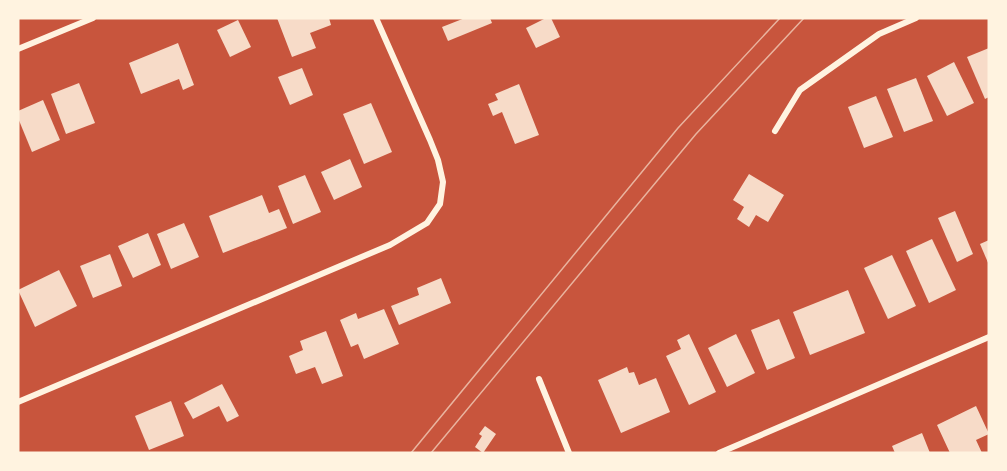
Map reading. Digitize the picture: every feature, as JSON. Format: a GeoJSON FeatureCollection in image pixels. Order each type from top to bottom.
{"type":"FeatureCollection","features":[{"type":"Feature","properties":{"kind":"street"},"geometry":{"type":"LineString","coordinates":[[18,49],[93,18]]}},
{"type":"Feature","properties":{"kind":"street"},"geometry":{"type":"LineString","coordinates":[[18,402],[390,244],[427,223],[440,204],[441,171],[430,140],[376,18]]}},
{"type":"Feature","properties":{"kind":"street"},"geometry":{"type":"LineString","coordinates":[[775,131],[800,90],[879,34],[916,18]]}},
{"type":"Feature","properties":{"kind":"street"},"geometry":{"type":"LineString","coordinates":[[719,453],[989,337]]}},
{"type":"Feature","properties":{"kind":"street"},"geometry":{"type":"LineString","coordinates":[[539,379],[569,453]]}},
{"type":"Feature","properties":{"kind":"building"},"geometry":{"type":"Polygon","coordinates":[[[277,18],[329,18],[331,25],[310,33],[316,48],[292,57],[277,18]]]}},
{"type":"Feature","properties":{"kind":"building"},"geometry":{"type":"Polygon","coordinates":[[[465,18],[490,18],[492,23],[448,41],[442,27],[465,18]]]}},
{"type":"Feature","properties":{"kind":"building"},"geometry":{"type":"Polygon","coordinates":[[[546,18],[551,18],[560,37],[536,48],[526,28],[546,18]]]}},
{"type":"Feature","properties":{"kind":"building"},"geometry":{"type":"Polygon","coordinates":[[[238,20],[251,47],[230,57],[217,30],[238,20]]]}},
{"type":"Feature","properties":{"kind":"building"},"geometry":{"type":"Polygon","coordinates":[[[178,43],[194,85],[183,90],[179,79],[141,94],[129,63],[178,43]]]}},
{"type":"Feature","properties":{"kind":"building"},"geometry":{"type":"Polygon","coordinates":[[[989,48],[989,97],[985,99],[967,57],[989,48]]]}},
{"type":"Feature","properties":{"kind":"building"},"geometry":{"type":"Polygon","coordinates":[[[954,62],[974,103],[947,116],[927,76],[954,62]]]}},
{"type":"Feature","properties":{"kind":"building"},"geometry":{"type":"Polygon","coordinates":[[[302,68],[313,95],[290,105],[278,77],[302,68]]]}},
{"type":"Feature","properties":{"kind":"building"},"geometry":{"type":"Polygon","coordinates":[[[916,78],[933,121],[904,132],[887,89],[916,78]]]}},
{"type":"Feature","properties":{"kind":"building"},"geometry":{"type":"Polygon","coordinates":[[[79,83],[95,123],[66,134],[51,94],[79,83]]]}},
{"type":"Feature","properties":{"kind":"building"},"geometry":{"type":"Polygon","coordinates":[[[519,84],[539,135],[515,144],[502,112],[493,116],[488,104],[498,100],[495,94],[519,84]]]}},
{"type":"Feature","properties":{"kind":"building"},"geometry":{"type":"Polygon","coordinates":[[[876,96],[893,137],[864,148],[848,107],[876,96]]]}},
{"type":"Feature","properties":{"kind":"building"},"geometry":{"type":"Polygon","coordinates":[[[43,100],[60,140],[32,152],[18,118],[18,111],[43,100]]]}},
{"type":"Feature","properties":{"kind":"building"},"geometry":{"type":"Polygon","coordinates":[[[371,103],[392,152],[364,164],[343,114],[371,103]]]}},
{"type":"Feature","properties":{"kind":"building"},"geometry":{"type":"Polygon","coordinates":[[[350,159],[362,187],[334,200],[321,172],[350,159]]]}},
{"type":"Feature","properties":{"kind":"building"},"geometry":{"type":"Polygon","coordinates":[[[749,174],[784,195],[768,222],[756,215],[749,227],[737,219],[744,207],[733,200],[749,174]]]}},
{"type":"Feature","properties":{"kind":"building"},"geometry":{"type":"Polygon","coordinates":[[[305,175],[321,212],[293,224],[278,186],[305,175]]]}},
{"type":"Feature","properties":{"kind":"building"},"geometry":{"type":"Polygon","coordinates":[[[262,195],[269,213],[279,209],[287,228],[223,253],[209,216],[262,195]]]}},
{"type":"Feature","properties":{"kind":"building"},"geometry":{"type":"Polygon","coordinates":[[[955,211],[973,254],[957,262],[938,218],[955,211]]]}},
{"type":"Feature","properties":{"kind":"building"},"geometry":{"type":"Polygon","coordinates":[[[184,223],[199,257],[171,269],[157,234],[184,223]]]}},
{"type":"Feature","properties":{"kind":"building"},"geometry":{"type":"Polygon","coordinates":[[[148,233],[161,265],[133,278],[118,246],[148,233]]]}},
{"type":"Feature","properties":{"kind":"building"},"geometry":{"type":"Polygon","coordinates":[[[932,239],[956,290],[929,303],[906,251],[932,239]]]}},
{"type":"Feature","properties":{"kind":"building"},"geometry":{"type":"Polygon","coordinates":[[[989,240],[989,265],[980,244],[989,240]]]}},
{"type":"Feature","properties":{"kind":"building"},"geometry":{"type":"Polygon","coordinates":[[[110,254],[122,286],[93,298],[80,266],[110,254]]]}},
{"type":"Feature","properties":{"kind":"building"},"geometry":{"type":"Polygon","coordinates":[[[892,255],[916,306],[888,319],[864,268],[892,255]]]}},
{"type":"Feature","properties":{"kind":"building"},"geometry":{"type":"Polygon","coordinates":[[[59,270],[77,306],[35,327],[18,290],[59,270]]]}},
{"type":"Feature","properties":{"kind":"building"},"geometry":{"type":"Polygon","coordinates":[[[441,278],[451,303],[399,325],[391,306],[419,295],[417,288],[441,278]]]}},
{"type":"Feature","properties":{"kind":"building"},"geometry":{"type":"Polygon","coordinates":[[[848,290],[865,333],[810,355],[793,312],[848,290]]]}},
{"type":"Feature","properties":{"kind":"building"},"geometry":{"type":"Polygon","coordinates":[[[384,309],[399,344],[364,359],[358,344],[351,347],[340,320],[356,313],[358,319],[384,309]]]}},
{"type":"Feature","properties":{"kind":"building"},"geometry":{"type":"Polygon","coordinates":[[[779,319],[795,358],[767,370],[751,330],[779,319]]]}},
{"type":"Feature","properties":{"kind":"building"},"geometry":{"type":"Polygon","coordinates":[[[326,331],[343,376],[322,384],[315,367],[296,374],[289,356],[303,350],[300,341],[326,331]]]}},
{"type":"Feature","properties":{"kind":"building"},"geometry":{"type":"Polygon","coordinates":[[[689,334],[716,392],[689,405],[666,356],[681,349],[677,340],[689,334]]]}},
{"type":"Feature","properties":{"kind":"building"},"geometry":{"type":"Polygon","coordinates":[[[736,334],[755,373],[727,387],[708,348],[736,334]]]}},
{"type":"Feature","properties":{"kind":"building"},"geometry":{"type":"Polygon","coordinates":[[[627,367],[629,373],[634,372],[639,385],[656,378],[670,412],[621,433],[598,380],[627,367]]]}},
{"type":"Feature","properties":{"kind":"building"},"geometry":{"type":"Polygon","coordinates":[[[222,384],[239,416],[227,422],[219,406],[193,419],[184,403],[222,384]]]}},
{"type":"Feature","properties":{"kind":"building"},"geometry":{"type":"Polygon","coordinates":[[[171,401],[184,436],[149,450],[135,416],[171,401]]]}},
{"type":"Feature","properties":{"kind":"building"},"geometry":{"type":"Polygon","coordinates":[[[976,406],[989,434],[976,440],[982,453],[950,453],[937,425],[976,406]]]}},
{"type":"Feature","properties":{"kind":"building"},"geometry":{"type":"Polygon","coordinates":[[[485,426],[496,434],[483,453],[475,447],[482,436],[479,434],[485,426]]]}},
{"type":"Feature","properties":{"kind":"building"},"geometry":{"type":"Polygon","coordinates":[[[922,433],[930,453],[895,453],[892,446],[922,433]]]}},
{"type":"Feature","properties":{"kind":"tram line"},"geometry":{"type":"LineString","coordinates":[[411,453],[678,128],[780,18]]}},
{"type":"Feature","properties":{"kind":"tram line"},"geometry":{"type":"LineString","coordinates":[[431,453],[696,134],[804,18]]}}]}
